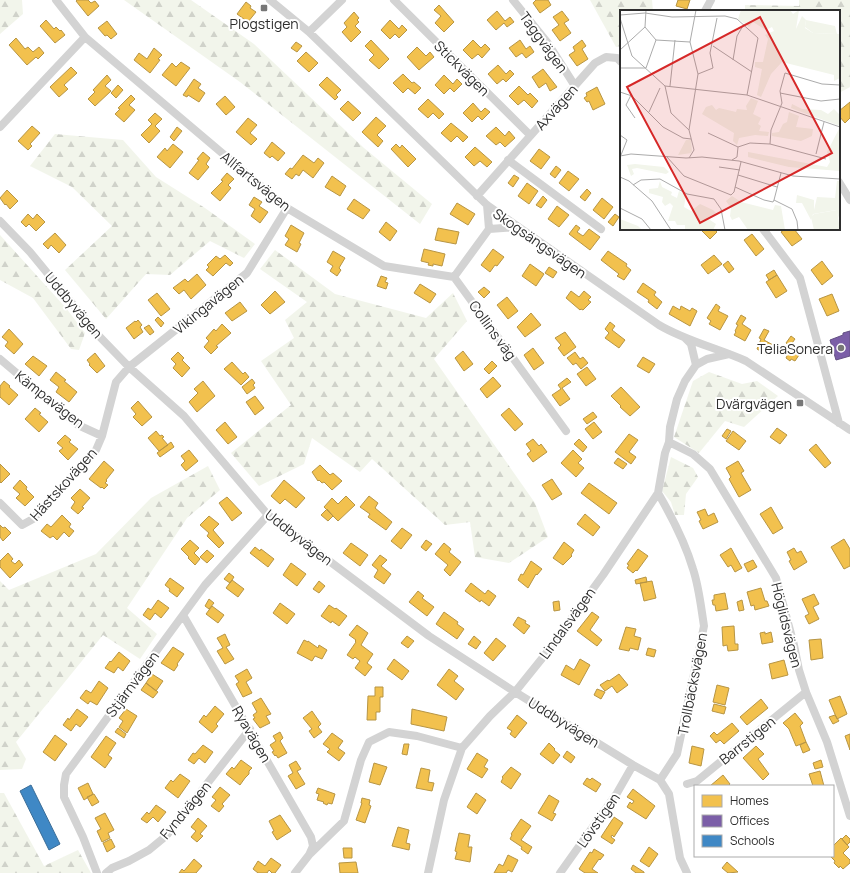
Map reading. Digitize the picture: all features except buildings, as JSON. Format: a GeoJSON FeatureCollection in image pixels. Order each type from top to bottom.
{"type":"FeatureCollection","features":[{"type":"Feature","properties":{"kind":"street","name":"Allfartsvägen"},"geometry":{"type":"LineString","coordinates":[[56,0],[85,37],[287,208],[384,266],[454,277]]}},
{"type":"Feature","properties":{"kind":"street","name":"Skogsängsvägen"},"geometry":{"type":"LineString","coordinates":[[270,0],[309,32],[487,205],[659,325],[684,337],[746,361],[850,430]]}},
{"type":"Feature","properties":{"kind":"street"},"geometry":{"type":"LineString","coordinates":[[309,32],[342,0]]}},
{"type":"Feature","properties":{"kind":"street","name":"Stickvägen"},"geometry":{"type":"LineString","coordinates":[[394,0],[530,135]]}},
{"type":"Feature","properties":{"kind":"street","name":"Taggvägen"},"geometry":{"type":"LineString","coordinates":[[513,0],[546,42],[574,86]]}},
{"type":"Feature","properties":{"kind":"street"},"geometry":{"type":"LineString","coordinates":[[706,10],[711,0]]}},
{"type":"Feature","properties":{"kind":"street"},"geometry":{"type":"LineString","coordinates":[[0,127],[85,37]]}},
{"type":"Feature","properties":{"kind":"street","name":"Axvägen"},"geometry":{"type":"LineString","coordinates":[[477,196],[595,63],[606,57],[617,58],[620,61]]}},
{"type":"Feature","properties":{"kind":"street"},"geometry":{"type":"LineString","coordinates":[[508,160],[601,229]]}},
{"type":"Feature","properties":{"kind":"street"},"geometry":{"type":"LineString","coordinates":[[840,184],[850,200]]}},
{"type":"Feature","properties":{"kind":"street"},"geometry":{"type":"LineString","coordinates":[[454,277],[489,229],[487,205]]}},
{"type":"Feature","properties":{"kind":"street","name":"Vikingavägen"},"geometry":{"type":"LineString","coordinates":[[129,367],[247,274],[287,208]]}},
{"type":"Feature","properties":{"kind":"street","name":"Uddbyvägen"},"geometry":{"type":"LineString","coordinates":[[0,221],[30,252],[99,336],[129,367],[184,416],[268,515],[429,636],[515,692],[660,780]]}},
{"type":"Feature","properties":{"kind":"street"},"geometry":{"type":"LineString","coordinates":[[489,229],[518,227]]}},
{"type":"Feature","properties":{"kind":"street"},"geometry":{"type":"LineString","coordinates":[[764,230],[800,278],[839,423]]}},
{"type":"Feature","properties":{"kind":"street","name":"Collins väg"},"geometry":{"type":"LineString","coordinates":[[454,277],[566,431]]}},
{"type":"Feature","properties":{"kind":"street"},"geometry":{"type":"LineString","coordinates":[[684,337],[691,344],[696,365],[707,359],[730,354]]}},
{"type":"Feature","properties":{"kind":"street","name":"Kämpavägen"},"geometry":{"type":"LineString","coordinates":[[0,359],[78,425],[102,436]]}},
{"type":"Feature","properties":{"kind":"street","name":"Lindalsvägen"},"geometry":{"type":"LineString","coordinates":[[428,873],[444,800],[462,748],[490,716],[515,692],[544,656],[602,575],[658,492],[665,453],[669,442],[670,427],[677,399],[685,381],[696,365]]}},
{"type":"Feature","properties":{"kind":"street","name":"Hästskovägen"},"geometry":{"type":"LineString","coordinates":[[0,503],[22,525],[33,519],[96,450],[102,436],[116,382],[129,367]]}},
{"type":"Feature","properties":{"kind":"street","name":"Höglidsvägen"},"geometry":{"type":"LineString","coordinates":[[669,442],[693,454],[710,469],[776,578],[799,670],[806,692],[827,742],[850,816]]}},
{"type":"Feature","properties":{"kind":"street","name":"Trollbäcksvägen"},"geometry":{"type":"LineString","coordinates":[[658,492],[676,525],[692,566],[704,626],[677,754],[660,780]]}},
{"type":"Feature","properties":{"kind":"street","name":"Stjärnvägen"},"geometry":{"type":"LineString","coordinates":[[97,873],[83,837],[64,797],[66,774],[205,585],[268,515]]}},
{"type":"Feature","properties":{"kind":"street","name":"Ryavägen"},"geometry":{"type":"LineString","coordinates":[[183,615],[311,837],[313,846],[309,855]]}},
{"type":"Feature","properties":{"kind":"street","name":"Barrstigen"},"geometry":{"type":"LineString","coordinates":[[687,784],[697,781],[806,692]]}},
{"type":"Feature","properties":{"kind":"street","name":"Fyndvägen"},"geometry":{"type":"LineString","coordinates":[[106,873],[112,868],[129,861],[148,850],[166,836],[250,729]]}},
{"type":"Feature","properties":{"kind":"street"},"geometry":{"type":"LineString","coordinates":[[295,873],[309,855],[344,821],[361,760],[369,742],[389,732],[417,736],[462,748]]}},
{"type":"Feature","properties":{"kind":"street","name":"Lövstigen"},"geometry":{"type":"LineString","coordinates":[[560,873],[617,793],[633,765]]}},
{"type":"Feature","properties":{"kind":"street"},"geometry":{"type":"LineString","coordinates":[[660,780],[669,794],[680,858],[687,873]]}},
{"type":"Feature","properties":{"kind":"green space"},"geometry":{"type":"Polygon","coordinates":[[[0,0],[22,0],[23,14],[0,34],[0,0]]]}},
{"type":"Feature","properties":{"kind":"green space"},"geometry":{"type":"Polygon","coordinates":[[[124,0],[191,0],[254,44],[364,148],[432,204],[420,224],[240,82],[124,0]]]}},
{"type":"Feature","properties":{"kind":"green space"},"geometry":{"type":"Polygon","coordinates":[[[590,0],[652,0],[653,10],[620,10],[620,46],[616,47],[590,0]]]}},
{"type":"Feature","properties":{"kind":"green space"},"geometry":{"type":"Polygon","coordinates":[[[799,0],[850,0],[850,87],[840,92],[840,10],[745,10],[745,5],[799,6],[799,0]]]}},
{"type":"Feature","properties":{"kind":"green space"},"geometry":{"type":"Polygon","coordinates":[[[55,134],[123,140],[156,177],[205,208],[255,244],[244,258],[210,241],[170,275],[146,274],[106,319],[65,270],[112,226],[72,187],[30,166],[55,134]]]}},
{"type":"Feature","properties":{"kind":"green space"},"geometry":{"type":"Polygon","coordinates":[[[0,235],[66,308],[85,333],[79,350],[71,349],[33,298],[0,280],[0,235]]]}},
{"type":"Feature","properties":{"kind":"green space"},"geometry":{"type":"Polygon","coordinates":[[[275,250],[335,294],[426,318],[453,293],[467,321],[434,359],[535,503],[548,537],[509,563],[475,557],[470,522],[445,525],[372,459],[360,472],[312,438],[304,464],[259,486],[231,453],[291,405],[261,361],[294,338],[285,320],[307,302],[260,269],[275,250]]]}},
{"type":"Feature","properties":{"kind":"green space"},"geometry":{"type":"Polygon","coordinates":[[[709,372],[742,384],[757,381],[778,396],[744,427],[725,421],[699,453],[674,437],[693,381],[709,372]]]}},
{"type":"Feature","properties":{"kind":"green space"},"geometry":{"type":"Polygon","coordinates":[[[671,457],[693,468],[698,477],[686,494],[684,515],[675,515],[671,502],[662,491],[671,457]]]}},
{"type":"Feature","properties":{"kind":"green space"},"geometry":{"type":"Polygon","coordinates":[[[208,466],[220,490],[187,518],[127,608],[157,634],[140,659],[103,635],[16,742],[26,759],[22,769],[0,770],[0,581],[9,590],[96,554],[151,498],[208,466]]]}},
{"type":"Feature","properties":{"kind":"green space"},"geometry":{"type":"Polygon","coordinates":[[[0,793],[4,793],[44,866],[78,850],[91,873],[0,873],[0,793]]]}},
{"type":"Feature","properties":{"kind":"place","name":"Plogstigen"},"geometry":{"type":"Point","coordinates":[264,8]}},
{"type":"Feature","properties":{"kind":"place","name":"TeliaSonera"},"geometry":{"type":"Point","coordinates":[841,348]}},
{"type":"Feature","properties":{"kind":"place","name":"Dvärgvägen"},"geometry":{"type":"Point","coordinates":[800,403]}}]}
